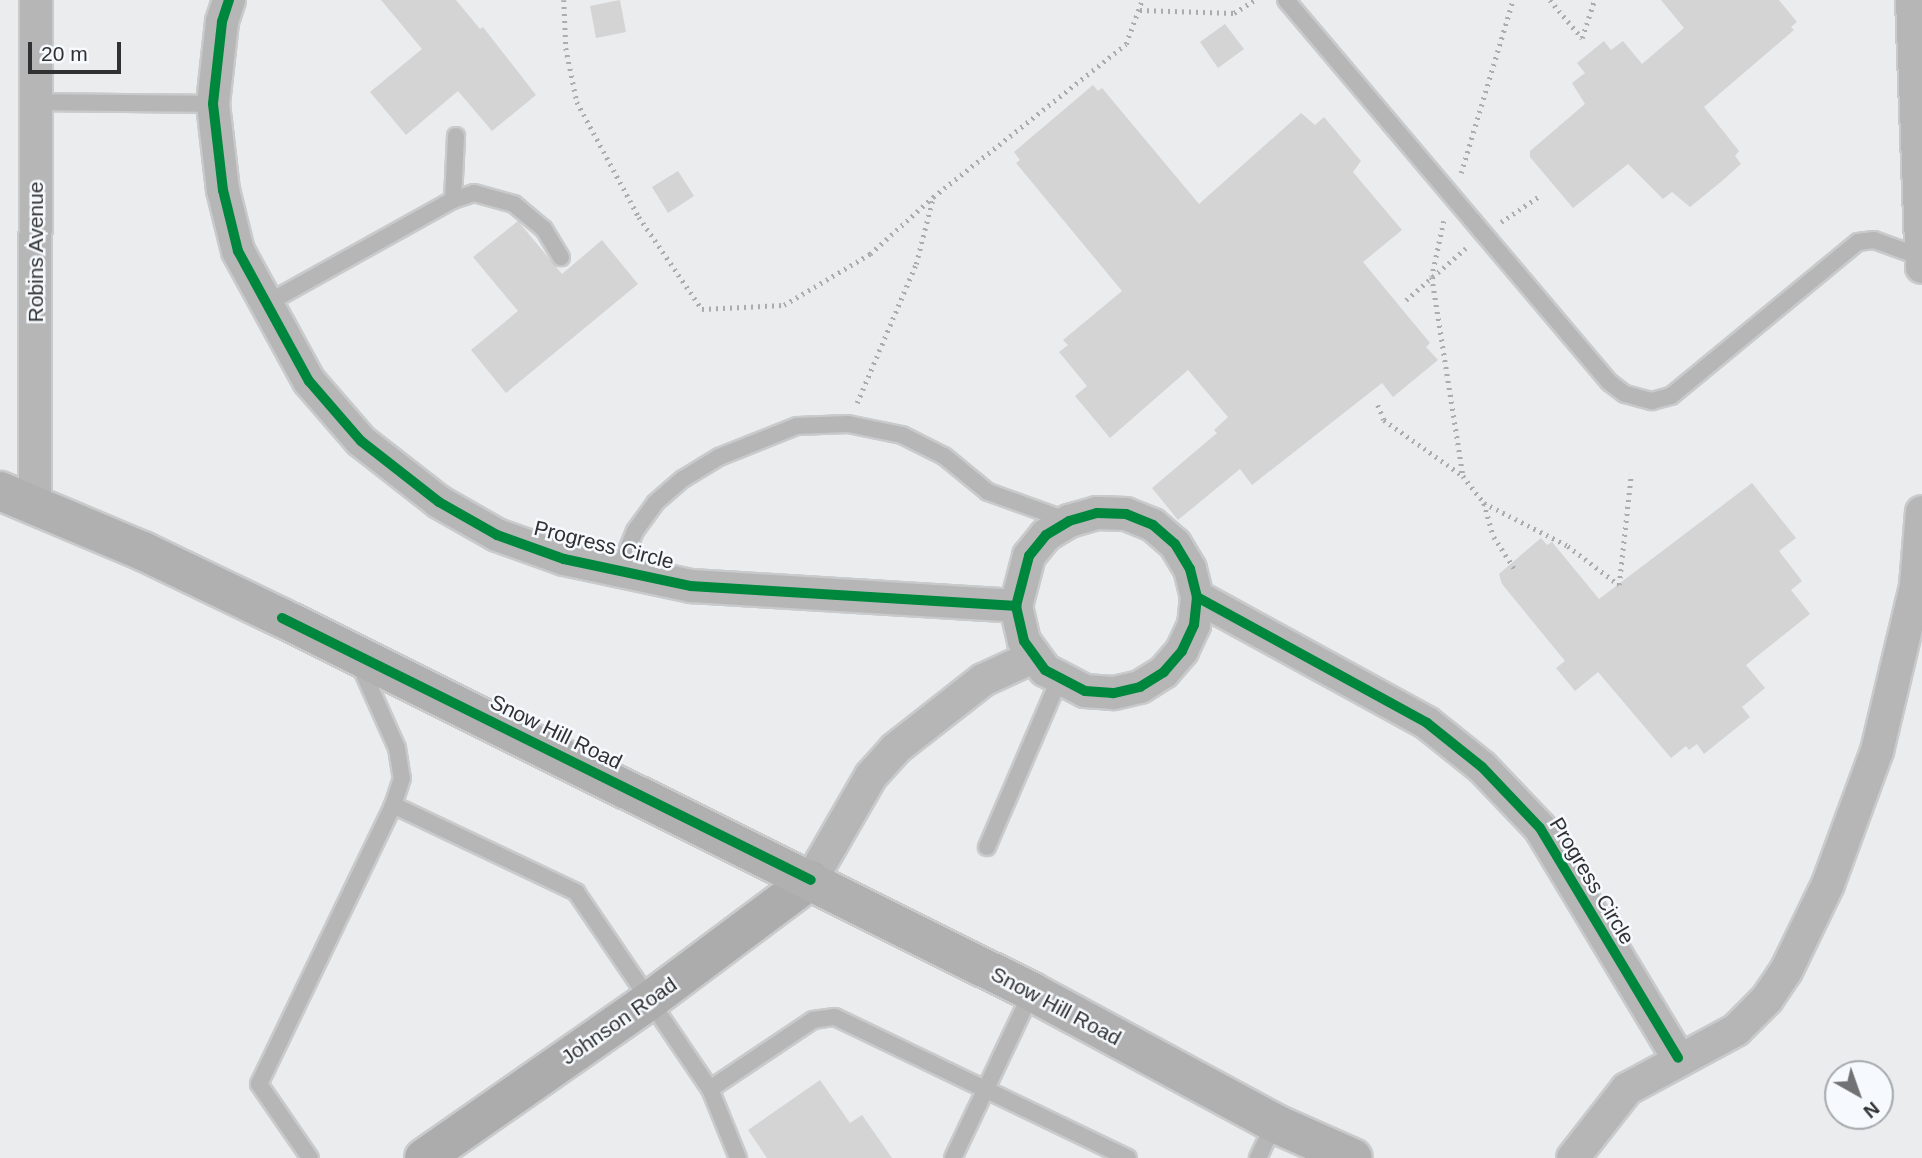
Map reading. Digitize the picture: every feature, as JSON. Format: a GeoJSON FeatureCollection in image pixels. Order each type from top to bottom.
{"type":"FeatureCollection","features":[{"type":"Feature","properties":{"kind":"main road","name":"Snow Hill Road"},"geometry":{"type":"LineString","coordinates":[[0,491],[355,654],[811,880],[1032,992],[1274,1122],[1353,1158]]}},
{"type":"Feature","properties":{"kind":"street","name":"Robins Avenue"},"geometry":{"type":"LineString","coordinates":[[35,505],[36,0]]}},
{"type":"Feature","properties":{"kind":"street","name":"Progress Circle"},"geometry":{"type":"LineString","coordinates":[[229,0],[222,22],[213,104],[223,190],[238,251],[264,305],[309,381],[361,441],[439,502],[497,536],[618,573],[691,586],[1016,607]]}},
{"type":"Feature","properties":{"kind":"street"},"geometry":{"type":"LineString","coordinates":[[1912,0],[1922,267]]}},
{"type":"Feature","properties":{"kind":"street"},"geometry":{"type":"LineString","coordinates":[[1573,1158],[1627,1089],[1678,1058],[1736,1030],[1760,1008],[1786,971],[1829,884],[1877,751],[1916,586],[1922,512]]}},
{"type":"Feature","properties":{"kind":"street"},"geometry":{"type":"LineString","coordinates":[[1097,513],[1126,514],[1153,525],[1180,552],[1190,569],[1197,597],[1194,625],[1182,651],[1164,672],[1140,687],[1113,693],[1085,691],[1059,680],[1033,657],[1016,607],[1019,580],[1029,556],[1046,535],[1069,521],[1097,513]]}},
{"type":"Feature","properties":{"kind":"street","name":"Progress Circle"},"geometry":{"type":"LineString","coordinates":[[1197,597],[1427,723],[1482,767],[1540,828],[1678,1058]]}},
{"type":"Feature","properties":{"kind":"street"},"geometry":{"type":"LineString","coordinates":[[811,880],[871,776],[895,749],[984,680],[1033,657]]}},
{"type":"Feature","properties":{"kind":"street","name":"Johnson Road"},"geometry":{"type":"LineString","coordinates":[[424,1158],[649,1001],[811,880]]}},
{"type":"Feature","properties":{"kind":"lane"},"geometry":{"type":"LineString","coordinates":[[1286,0],[1609,382],[1625,394],[1652,401],[1671,396],[1858,242],[1874,240],[1921,257]]}},
{"type":"Feature","properties":{"kind":"lane"},"geometry":{"type":"LineString","coordinates":[[36,102],[213,104]]}},
{"type":"Feature","properties":{"kind":"lane"},"geometry":{"type":"LineString","coordinates":[[453,200],[456,136]]}},
{"type":"Feature","properties":{"kind":"lane"},"geometry":{"type":"LineString","coordinates":[[264,305],[453,200],[474,193],[514,204],[544,229],[561,257]]}},
{"type":"Feature","properties":{"kind":"lane"},"geometry":{"type":"LineString","coordinates":[[618,573],[635,531],[655,503],[683,479],[719,457],[797,426],[848,424],[902,435],[944,456],[988,492],[1069,521]]}},
{"type":"Feature","properties":{"kind":"lane"},"geometry":{"type":"LineString","coordinates":[[310,1158],[259,1084],[393,805],[402,778],[397,748],[355,654]]}},
{"type":"Feature","properties":{"kind":"lane"},"geometry":{"type":"LineString","coordinates":[[987,848],[1059,680]]}},
{"type":"Feature","properties":{"kind":"lane"},"geometry":{"type":"LineString","coordinates":[[393,805],[576,892],[710,1089],[738,1158]]}},
{"type":"Feature","properties":{"kind":"lane"},"geometry":{"type":"LineString","coordinates":[[953,1158],[1032,992]]}},
{"type":"Feature","properties":{"kind":"lane"},"geometry":{"type":"LineString","coordinates":[[710,1089],[813,1020],[835,1017],[1128,1158]]}},
{"type":"Feature","properties":{"kind":"lane"},"geometry":{"type":"LineString","coordinates":[[1258,1158],[1274,1122]]}},
{"type":"Feature","properties":{"kind":"path"},"geometry":{"type":"LineString","coordinates":[[564,0],[566,48],[577,102],[639,217],[702,309],[784,305],[870,254],[933,197],[1126,44],[1142,0]]}},
{"type":"Feature","properties":{"kind":"path"},"geometry":{"type":"LineString","coordinates":[[1140,10],[1234,13],[1255,0]]}},
{"type":"Feature","properties":{"kind":"path"},"geometry":{"type":"LineString","coordinates":[[1550,0],[1582,37],[1594,0]]}},
{"type":"Feature","properties":{"kind":"path"},"geometry":{"type":"LineString","coordinates":[[848,424],[916,264],[933,197]]}},
{"type":"Feature","properties":{"kind":"path"},"geometry":{"type":"LineString","coordinates":[[1378,405],[1384,421],[1463,475],[1484,503],[1494,537],[1516,571]]}},
{"type":"Feature","properties":{"kind":"path"},"geometry":{"type":"LineString","coordinates":[[1484,503],[1568,547],[1619,584],[1630,474]]}},
{"type":"Feature","properties":{"kind":"building"},"geometry":{"type":"Polygon","coordinates":[[[381,0],[456,0],[480,29],[483,27],[536,95],[492,131],[458,91],[406,135],[370,92],[422,49],[381,0]]]}},
{"type":"Feature","properties":{"kind":"building"},"geometry":{"type":"Polygon","coordinates":[[[620,0],[626,32],[596,38],[590,6],[620,0]]]}},
{"type":"Feature","properties":{"kind":"building"},"geometry":{"type":"Polygon","coordinates":[[[1661,0],[1779,0],[1797,22],[1791,27],[1794,30],[1704,107],[1739,151],[1735,156],[1741,164],[1722,181],[1690,207],[1672,192],[1663,199],[1628,164],[1573,208],[1530,157],[1530,151],[1585,104],[1572,83],[1585,73],[1577,63],[1604,41],[1611,50],[1623,41],[1642,64],[1684,28],[1661,0]]]}},
{"type":"Feature","properties":{"kind":"building"},"geometry":{"type":"Polygon","coordinates":[[[1225,24],[1244,49],[1218,68],[1200,42],[1225,24]]]}},
{"type":"Feature","properties":{"kind":"building"},"geometry":{"type":"Polygon","coordinates":[[[1093,85],[1098,91],[1102,88],[1199,204],[1301,113],[1315,125],[1324,117],[1361,161],[1353,172],[1402,230],[1363,262],[1430,343],[1426,347],[1438,360],[1393,397],[1382,383],[1252,485],[1240,469],[1178,520],[1152,488],[1217,433],[1214,430],[1228,417],[1188,370],[1110,438],[1075,396],[1087,386],[1059,352],[1068,345],[1063,340],[1122,291],[1016,163],[1020,160],[1014,152],[1093,85]]]}},
{"type":"Feature","properties":{"kind":"building"},"geometry":{"type":"Polygon","coordinates":[[[678,171],[694,196],[668,213],[652,187],[678,171]]]}},
{"type":"Feature","properties":{"kind":"building"},"geometry":{"type":"Polygon","coordinates":[[[518,221],[562,274],[602,240],[638,284],[506,393],[471,350],[518,311],[473,257],[518,221]]]}},
{"type":"Feature","properties":{"kind":"building"},"geometry":{"type":"Polygon","coordinates":[[[1752,483],[1796,538],[1779,551],[1802,581],[1791,590],[1810,614],[1746,665],[1765,688],[1742,707],[1750,717],[1704,754],[1697,744],[1689,750],[1686,746],[1671,758],[1598,672],[1575,691],[1556,668],[1565,661],[1502,584],[1499,574],[1541,538],[1547,545],[1552,542],[1599,599],[1752,483]]]}},
{"type":"Feature","properties":{"kind":"building"},"geometry":{"type":"Polygon","coordinates":[[[820,1080],[850,1123],[862,1115],[892,1158],[767,1158],[748,1130],[820,1080]]]}},
{"type":"Feature","properties":{"kind":"cycle path"},"geometry":{"type":"LineString","coordinates":[[229,0],[222,22],[213,104],[223,190],[238,251],[309,381],[361,441],[439,502],[497,535],[564,559],[691,586],[1016,606]]}},
{"type":"Feature","properties":{"kind":"cycle path"},"geometry":{"type":"LineString","coordinates":[[1197,597],[1194,625],[1182,651],[1164,672],[1140,687],[1113,693],[1085,691],[1045,670],[1024,641],[1016,606],[1029,556],[1046,535],[1069,521],[1097,513],[1126,514],[1153,525],[1175,544],[1190,569],[1197,597],[1427,723],[1482,767],[1540,828],[1678,1058]]}},
{"type":"Feature","properties":{"kind":"cycle path"},"geometry":{"type":"LineString","coordinates":[[282,618],[811,880]]}}]}
